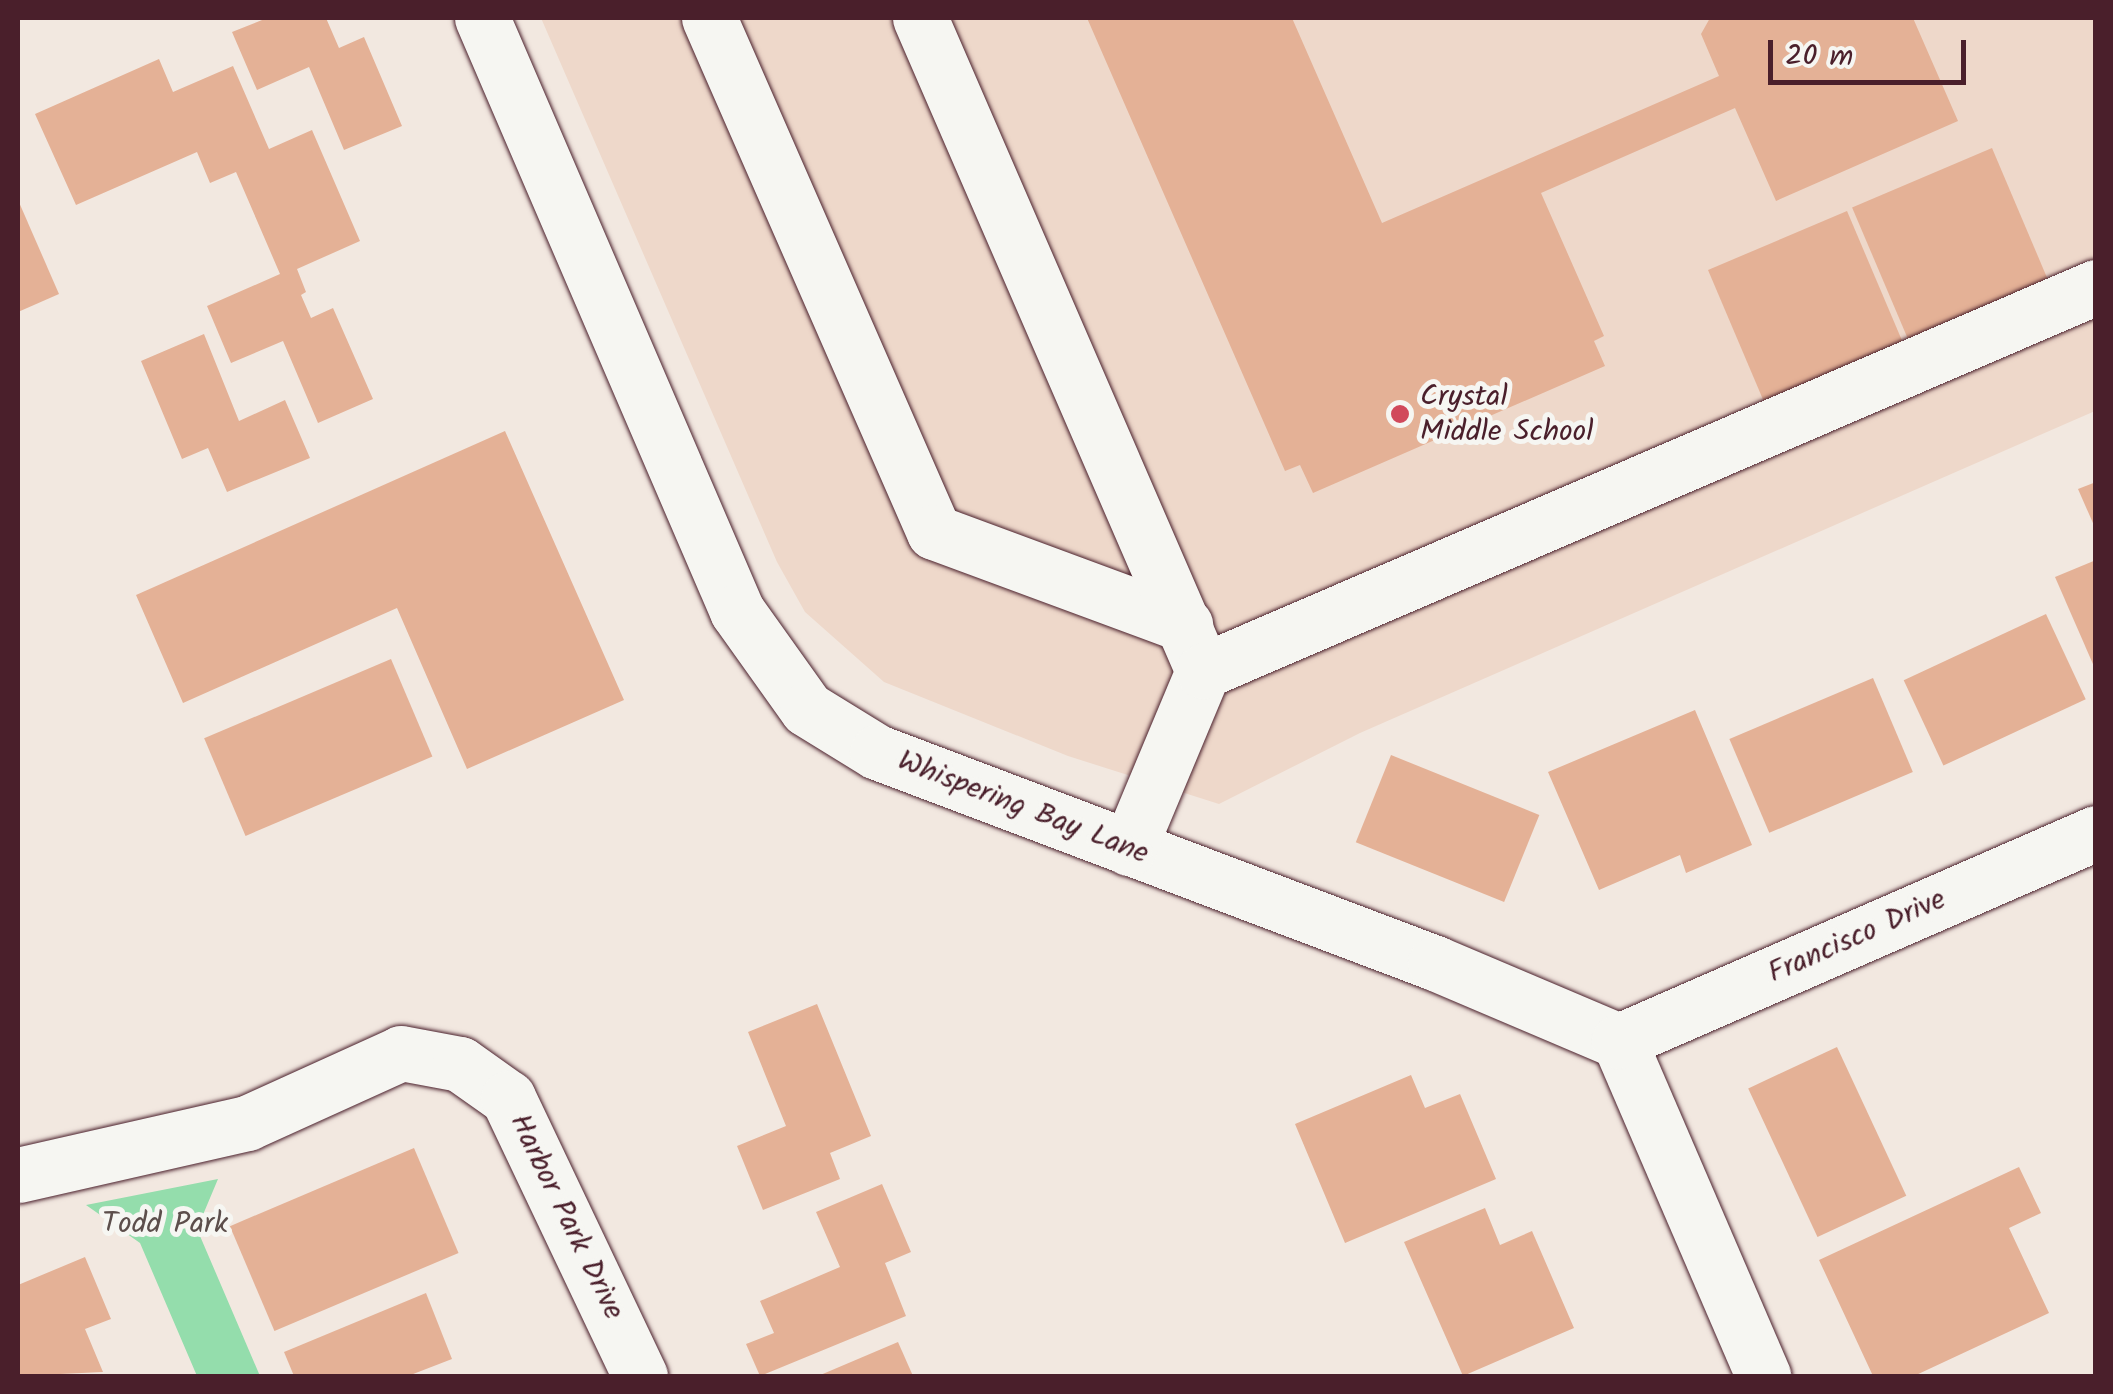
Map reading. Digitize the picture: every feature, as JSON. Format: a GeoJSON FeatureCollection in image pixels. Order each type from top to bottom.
{"type":"FeatureCollection","features":[{"type":"Feature","properties":{"kind":"street","name":"Whispering Bay Lane"},"geometry":{"type":"LineString","coordinates":[[482,18],[738,611],[807,709],[877,752],[1435,963],[1619,1041]]}},
{"type":"Feature","properties":{"kind":"street"},"geometry":{"type":"LineString","coordinates":[[709,18],[934,532],[1194,648],[2096,287]]}},
{"type":"Feature","properties":{"kind":"street"},"geometry":{"type":"LineString","coordinates":[[920,18],[1194,648],[1129,848]]}},
{"type":"Feature","properties":{"kind":"street","name":"Francisco Drive"},"geometry":{"type":"LineString","coordinates":[[1619,1041],[2096,833]]}},
{"type":"Feature","properties":{"kind":"street"},"geometry":{"type":"LineString","coordinates":[[1619,1041],[1763,1376]]}},
{"type":"Feature","properties":{"kind":"street","name":"Harbor Park Drive"},"geometry":{"type":"LineString","coordinates":[[18,1175],[246,1123],[401,1053],[460,1064],[508,1098],[640,1376]]}},
{"type":"Feature","properties":{"kind":"shaded area","name":"Crystal Middle School"},"geometry":{"type":"Polygon","coordinates":[[[541,18],[2095,18],[2095,411],[1360,733],[1219,804],[1068,756],[884,682],[805,612],[777,562],[541,18]]]}},
{"type":"Feature","properties":{"kind":"green space","name":"Todd Park"},"geometry":{"type":"Polygon","coordinates":[[[218,1179],[197,1229],[260,1376],[197,1376],[140,1243],[86,1205],[218,1179]]]}},
{"type":"Feature","properties":{"kind":"building"},"geometry":{"type":"Polygon","coordinates":[[[267,18],[326,18],[339,48],[364,37],[402,126],[344,150],[309,67],[257,90],[232,32],[267,18]]]}},
{"type":"Feature","properties":{"kind":"building"},"geometry":{"type":"Polygon","coordinates":[[[1087,18],[1292,18],[1382,223],[1719,76],[1701,34],[1710,18],[1913,18],[1958,121],[1776,201],[1735,108],[1541,193],[1604,336],[1594,341],[1605,366],[1313,493],[1300,465],[1285,471],[1087,18]]]}},
{"type":"Feature","properties":{"kind":"building"},"geometry":{"type":"Polygon","coordinates":[[[159,59],[173,92],[233,66],[269,149],[312,130],[360,241],[297,269],[306,292],[301,295],[311,318],[333,308],[373,399],[318,423],[283,341],[231,363],[207,306],[280,274],[236,172],[210,183],[197,152],[76,205],[35,114],[159,59]]]}},
{"type":"Feature","properties":{"kind":"building"},"geometry":{"type":"Polygon","coordinates":[[[1992,148],[2048,280],[1908,339],[1852,207],[1992,148]]]}},
{"type":"Feature","properties":{"kind":"building"},"geometry":{"type":"Polygon","coordinates":[[[18,200],[59,294],[18,312],[18,200]]]}},
{"type":"Feature","properties":{"kind":"building"},"geometry":{"type":"Polygon","coordinates":[[[1847,211],[1903,344],[1764,403],[1708,270],[1847,211]]]}},
{"type":"Feature","properties":{"kind":"building"},"geometry":{"type":"Polygon","coordinates":[[[204,334],[239,421],[285,400],[310,458],[227,492],[208,448],[182,459],[141,361],[204,334]]]}},
{"type":"Feature","properties":{"kind":"building"},"geometry":{"type":"Polygon","coordinates":[[[505,431],[624,700],[467,769],[397,608],[183,703],[136,595],[505,431]]]}},
{"type":"Feature","properties":{"kind":"building"},"geometry":{"type":"Polygon","coordinates":[[[2096,482],[2096,530],[2078,489],[2096,482]]]}},
{"type":"Feature","properties":{"kind":"building"},"geometry":{"type":"Polygon","coordinates":[[[2096,560],[2096,671],[2055,577],[2096,560]]]}},
{"type":"Feature","properties":{"kind":"building"},"geometry":{"type":"Polygon","coordinates":[[[2046,614],[2086,699],[1943,766],[1904,680],[2046,614]]]}},
{"type":"Feature","properties":{"kind":"building"},"geometry":{"type":"Polygon","coordinates":[[[391,659],[432,757],[246,836],[204,738],[391,659]]]}},
{"type":"Feature","properties":{"kind":"building"},"geometry":{"type":"Polygon","coordinates":[[[1873,678],[1913,772],[1769,833],[1729,739],[1873,678]]]}},
{"type":"Feature","properties":{"kind":"building"},"geometry":{"type":"Polygon","coordinates":[[[1695,710],[1752,845],[1686,873],[1680,855],[1599,890],[1548,772],[1695,710]]]}},
{"type":"Feature","properties":{"kind":"building"},"geometry":{"type":"Polygon","coordinates":[[[1391,755],[1539,815],[1504,902],[1356,842],[1391,755]]]}},
{"type":"Feature","properties":{"kind":"building"},"geometry":{"type":"Polygon","coordinates":[[[817,1004],[871,1136],[830,1153],[840,1179],[763,1210],[737,1146],[786,1126],[748,1032],[817,1004]]]}},
{"type":"Feature","properties":{"kind":"building"},"geometry":{"type":"Polygon","coordinates":[[[1837,1047],[1906,1196],[1817,1237],[1748,1088],[1837,1047]]]}},
{"type":"Feature","properties":{"kind":"building"},"geometry":{"type":"Polygon","coordinates":[[[1411,1075],[1425,1108],[1460,1094],[1496,1179],[1345,1243],[1295,1124],[1411,1075]]]}},
{"type":"Feature","properties":{"kind":"building"},"geometry":{"type":"Polygon","coordinates":[[[414,1148],[459,1253],[274,1331],[230,1226],[414,1148]]]}},
{"type":"Feature","properties":{"kind":"building"},"geometry":{"type":"Polygon","coordinates":[[[2019,1167],[2041,1213],[2009,1228],[2049,1313],[1914,1376],[1873,1376],[1819,1260],[2019,1167]]]}},
{"type":"Feature","properties":{"kind":"building"},"geometry":{"type":"Polygon","coordinates":[[[882,1184],[911,1252],[885,1263],[906,1316],[760,1376],[746,1344],[774,1333],[760,1301],[840,1267],[816,1212],[882,1184]]]}},
{"type":"Feature","properties":{"kind":"building"},"geometry":{"type":"Polygon","coordinates":[[[1485,1208],[1500,1245],[1532,1231],[1574,1328],[1463,1376],[1404,1242],[1485,1208]]]}},
{"type":"Feature","properties":{"kind":"building"},"geometry":{"type":"Polygon","coordinates":[[[85,1257],[111,1319],[85,1329],[103,1372],[18,1376],[18,1285],[85,1257]]]}},
{"type":"Feature","properties":{"kind":"building"},"geometry":{"type":"Polygon","coordinates":[[[426,1293],[452,1359],[408,1376],[294,1376],[284,1352],[426,1293]]]}},
{"type":"Feature","properties":{"kind":"building"},"geometry":{"type":"Polygon","coordinates":[[[898,1342],[913,1376],[818,1376],[898,1342]]]}},
{"type":"Feature","properties":{"kind":"place","name":"Crystal Middle School"},"geometry":{"type":"Point","coordinates":[1400,414]}}]}
